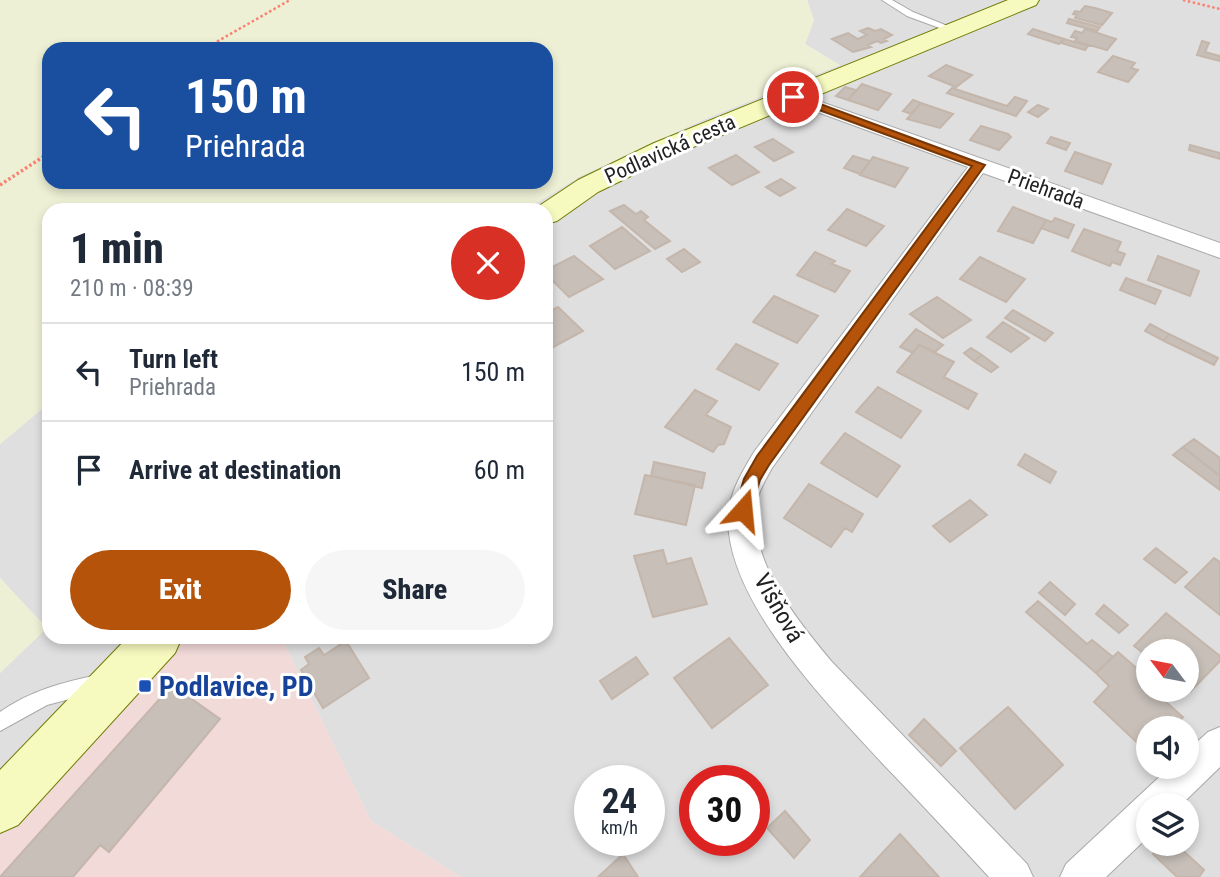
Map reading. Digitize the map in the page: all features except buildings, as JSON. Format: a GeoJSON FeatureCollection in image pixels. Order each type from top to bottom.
{"type":"FeatureCollection","features":[{"type":"Feature","properties":{"kind":"main road","name":"Podlavická cesta"},"geometry":{"type":"LineString","coordinates":[[553,209],[588,186],[624,167],[1028,0]]}},
{"type":"Feature","properties":{"kind":"main road"},"geometry":{"type":"LineString","coordinates":[[0,807],[153,644]]}},
{"type":"Feature","properties":{"kind":"street","name":"Priehrada"},"geometry":{"type":"LineString","coordinates":[[793,97],[1220,251]]}},
{"type":"Feature","properties":{"kind":"street","name":"Višňová"},"geometry":{"type":"LineString","coordinates":[[979,165],[763,460],[744,499],[742,521],[747,545],[769,599],[800,647],[821,673],[1014,877]]}},
{"type":"Feature","properties":{"kind":"street"},"geometry":{"type":"LineString","coordinates":[[1169,793],[1220,744]]}},
{"type":"Feature","properties":{"kind":"street"},"geometry":{"type":"LineString","coordinates":[[1079,877],[1136,823]]}},
{"type":"Feature","properties":{"kind":"lane"},"geometry":{"type":"LineString","coordinates":[[886,0],[910,14],[956,30]]}},
{"type":"Feature","properties":{"kind":"lane"},"geometry":{"type":"LineString","coordinates":[[0,723],[28,703],[65,690],[121,680]]}},
{"type":"Feature","properties":{"kind":"path"},"geometry":{"type":"LineString","coordinates":[[216,42],[290,0]]}},
{"type":"Feature","properties":{"kind":"path"},"geometry":{"type":"LineString","coordinates":[[1182,0],[1220,9]]}},
{"type":"Feature","properties":{"kind":"path"},"geometry":{"type":"LineString","coordinates":[[0,185],[42,158]]}},
{"type":"Feature","properties":{"kind":"shaded area"},"geometry":{"type":"Polygon","coordinates":[[[807,0],[1220,0],[1220,877],[461,877],[371,821],[284,644],[553,644],[553,203],[537,203],[581,176],[705,119],[839,65],[805,44],[814,20],[807,0]]]}},
{"type":"Feature","properties":{"kind":"shaded area"},"geometry":{"type":"Polygon","coordinates":[[[42,409],[42,624],[0,578],[0,444],[42,409]]]}},
{"type":"Feature","properties":{"kind":"shaded area"},"geometry":{"type":"Polygon","coordinates":[[[42,632],[42,644],[177,644],[0,830],[0,673],[42,632]]]}},
{"type":"Feature","properties":{"kind":"shaded area"},"geometry":{"type":"Polygon","coordinates":[[[177,644],[284,644],[371,821],[461,877],[0,877],[0,830],[177,644]]]}},
{"type":"Feature","properties":{"kind":"green space"},"geometry":{"type":"Polygon","coordinates":[[[0,0],[807,0],[814,20],[805,44],[840,65],[705,119],[581,176],[537,203],[42,203],[42,409],[0,444],[0,0]]]}},
{"type":"Feature","properties":{"kind":"green space"},"geometry":{"type":"Polygon","coordinates":[[[0,578],[42,623],[42,633],[0,673],[0,578]]]}},
{"type":"Feature","properties":{"kind":"place","name":"Podlavice, PD"},"geometry":{"type":"Point","coordinates":[145,686]}},
{"type":"Feature","properties":{"kind":"route"},"geometry":{"type":"LineString","coordinates":[[743,510],[744,499],[763,460],[979,165],[793,97]]}}]}
